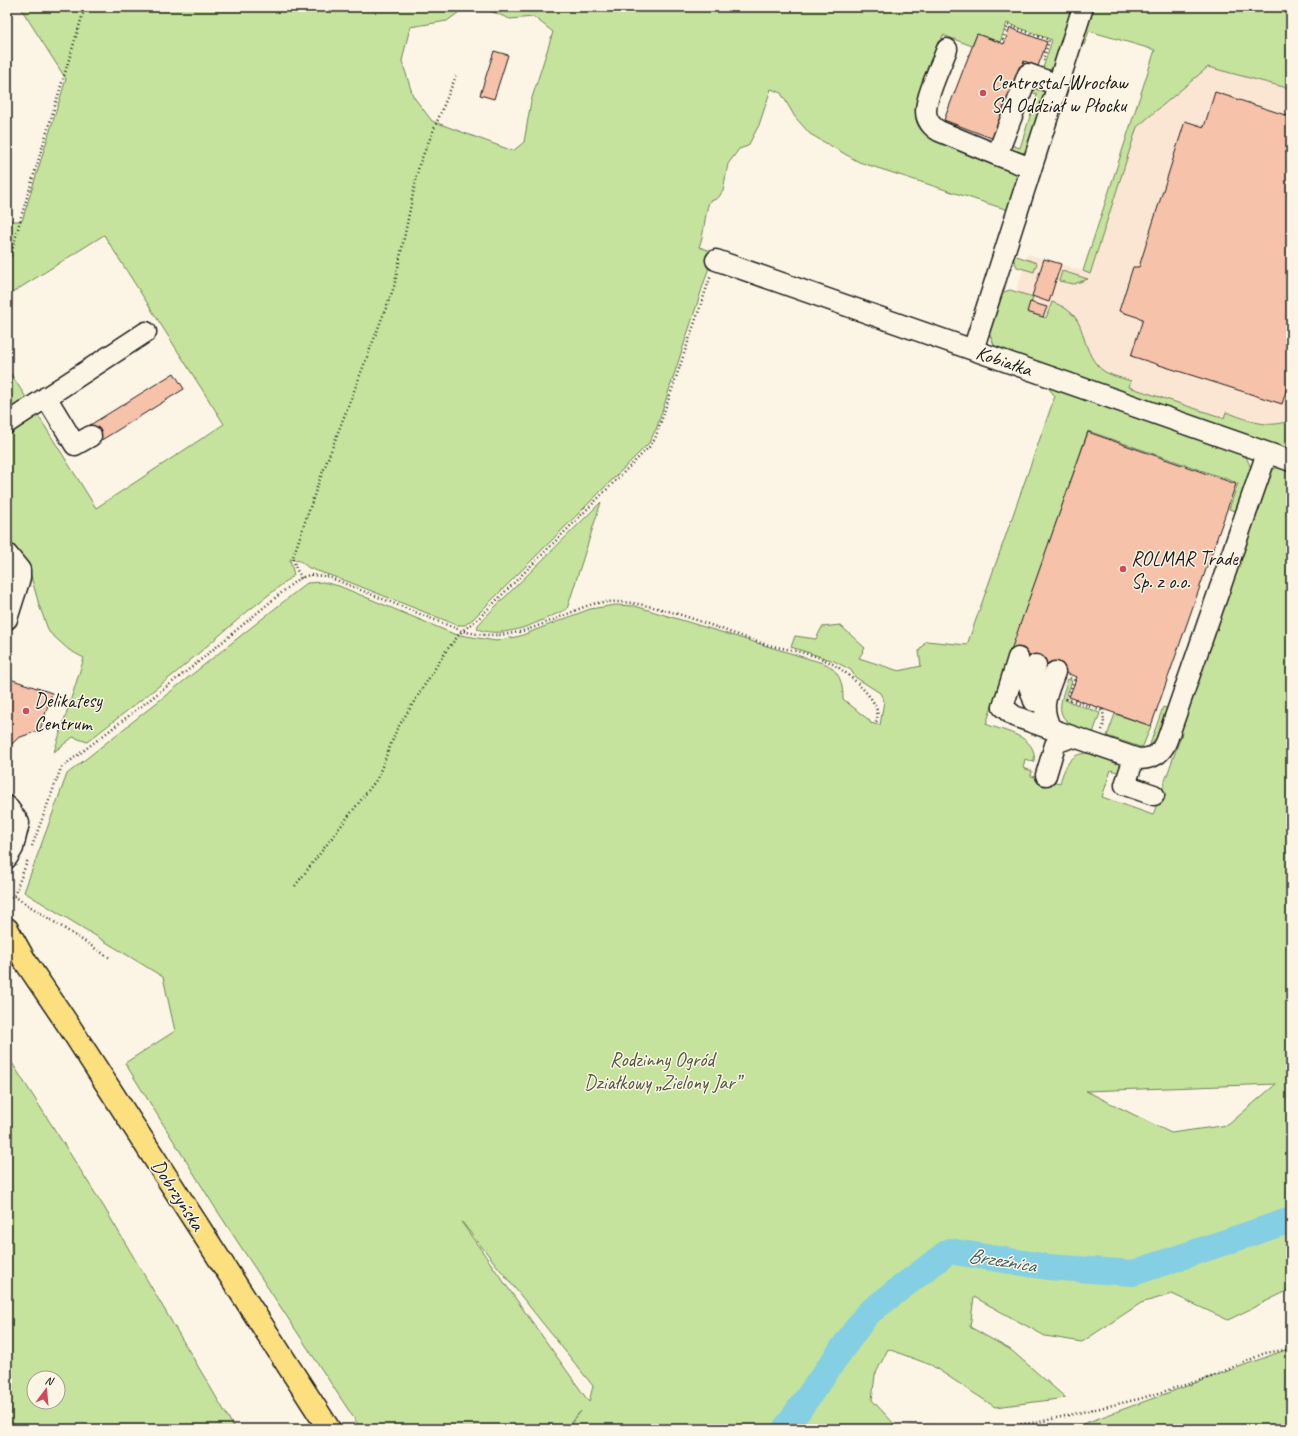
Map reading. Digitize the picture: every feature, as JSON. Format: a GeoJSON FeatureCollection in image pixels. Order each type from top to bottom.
{"type":"FeatureCollection","features":[{"type":"Feature","properties":{"kind":"main road","name":"Dobrzyńska"},"geometry":{"type":"LineString","coordinates":[[7,929],[25,961],[329,1429]]}},
{"type":"Feature","properties":{"kind":"main road","name":"Dobrzyńska"},"geometry":{"type":"LineString","coordinates":[[7,943],[25,961]]}},
{"type":"Feature","properties":{"kind":"street"},"geometry":{"type":"LineString","coordinates":[[973,350],[1083,7]]}},
{"type":"Feature","properties":{"kind":"street"},"geometry":{"type":"LineString","coordinates":[[947,50],[927,102],[926,112],[928,120],[933,127],[939,131],[1031,168]]}},
{"type":"Feature","properties":{"kind":"street"},"geometry":{"type":"LineString","coordinates":[[997,155],[1028,74],[1058,85]]}},
{"type":"Feature","properties":{"kind":"street","name":"Kobiałka"},"geometry":{"type":"LineString","coordinates":[[716,260],[1291,461]]}},
{"type":"Feature","properties":{"kind":"street"},"geometry":{"type":"LineString","coordinates":[[7,423],[146,332]]}},
{"type":"Feature","properties":{"kind":"street"},"geometry":{"type":"LineString","coordinates":[[46,398],[75,445],[92,436]]}},
{"type":"Feature","properties":{"kind":"street"},"geometry":{"type":"LineString","coordinates":[[1048,670],[1004,707],[1006,710],[1014,716],[1049,725],[1072,737],[1134,758],[1147,759],[1155,757],[1164,748],[1267,453]]}},
{"type":"Feature","properties":{"kind":"street"},"geometry":{"type":"LineString","coordinates":[[7,554],[20,570],[20,578],[7,620]]}},
{"type":"Feature","properties":{"kind":"street"},"geometry":{"type":"LineString","coordinates":[[1048,670],[1054,702],[1053,714],[1059,727],[1072,737]]}},
{"type":"Feature","properties":{"kind":"street"},"geometry":{"type":"LineString","coordinates":[[1048,670],[1029,686],[1037,712],[1049,725]]}},
{"type":"Feature","properties":{"kind":"street"},"geometry":{"type":"LineString","coordinates":[[1048,670],[1044,711],[1049,725]]}},
{"type":"Feature","properties":{"kind":"street"},"geometry":{"type":"LineString","coordinates":[[1046,775],[1054,745],[1072,737]]}},
{"type":"Feature","properties":{"kind":"street"},"geometry":{"type":"LineString","coordinates":[[1134,758],[1118,783],[1154,795]]}},
{"type":"Feature","properties":{"kind":"street"},"geometry":{"type":"LineString","coordinates":[[7,806],[19,823],[13,848],[7,858]]}},
{"type":"Feature","properties":{"kind":"path"},"geometry":{"type":"LineString","coordinates":[[7,263],[11,254],[20,217],[84,7]]}},
{"type":"Feature","properties":{"kind":"path"},"geometry":{"type":"LineString","coordinates":[[1003,40],[1008,25],[1049,40],[1037,77]]}},
{"type":"Feature","properties":{"kind":"path"},"geometry":{"type":"LineString","coordinates":[[302,578],[296,569],[293,557],[316,487],[394,287],[419,164],[456,76]]}},
{"type":"Feature","properties":{"kind":"path"},"geometry":{"type":"LineString","coordinates":[[295,886],[377,779],[397,730],[446,651],[462,631],[478,620],[649,448],[655,439],[716,260]]}},
{"type":"Feature","properties":{"kind":"path"},"geometry":{"type":"LineString","coordinates":[[30,851],[61,768],[192,667],[302,578],[308,575],[326,576],[462,631],[481,636],[503,636],[526,630],[586,606],[606,602],[623,602],[651,606],[762,643],[814,657],[836,666],[858,685],[875,705],[877,712],[876,724]]}},
{"type":"Feature","properties":{"kind":"path"},"geometry":{"type":"LineString","coordinates":[[1048,670],[1074,680],[1067,699],[1103,710],[1103,727]]}},
{"type":"Feature","properties":{"kind":"path"},"geometry":{"type":"LineString","coordinates":[[7,899],[14,896],[28,858]]}},
{"type":"Feature","properties":{"kind":"path"},"geometry":{"type":"LineString","coordinates":[[14,896],[110,958]]}},
{"type":"Feature","properties":{"kind":"path"},"geometry":{"type":"LineString","coordinates":[[981,1429],[1039,1422],[1138,1399],[1211,1377],[1265,1353],[1291,1349]]}},
{"type":"Feature","properties":{"kind":"shaded area"},"geometry":{"type":"Polygon","coordinates":[[[1155,50],[1291,86],[1291,427],[1265,436],[1013,348],[1003,332],[1028,254],[1083,271],[1155,50]]]}},
{"type":"Feature","properties":{"kind":"green space"},"geometry":{"type":"Polygon","coordinates":[[[20,7],[466,7],[447,21],[410,27],[402,61],[413,96],[432,121],[513,151],[524,142],[531,101],[553,32],[534,17],[510,19],[481,7],[1076,7],[1053,69],[1042,71],[1052,40],[1007,23],[1000,42],[977,34],[972,46],[943,35],[917,103],[916,120],[922,132],[926,135],[1011,169],[1017,178],[1017,188],[1011,211],[859,162],[810,134],[795,117],[781,93],[771,89],[759,125],[748,146],[739,149],[728,164],[723,191],[718,198],[709,202],[699,247],[714,252],[657,427],[649,443],[473,619],[465,625],[457,625],[349,582],[309,568],[300,561],[290,559],[294,575],[248,611],[173,675],[87,742],[73,737],[54,752],[84,658],[69,650],[49,632],[39,605],[28,565],[7,547],[7,430],[36,412],[96,508],[224,424],[104,235],[7,296],[7,214],[12,221],[22,221],[66,79],[20,7]]]}},
{"type":"Feature","properties":{"kind":"green space"},"geometry":{"type":"Polygon","coordinates":[[[1089,7],[1291,7],[1291,89],[1208,67],[1137,127],[1090,274],[1083,271],[1155,50],[1089,31],[1084,45],[1080,44],[1089,7]]]}},
{"type":"Feature","properties":{"kind":"green space"},"geometry":{"type":"Polygon","coordinates":[[[1033,87],[1043,90],[1045,96],[1027,151],[1021,154],[1011,151],[1011,145],[1020,148],[1037,94],[1028,91],[1033,87]]]}},
{"type":"Feature","properties":{"kind":"green space"},"geometry":{"type":"Polygon","coordinates":[[[1011,254],[1037,263],[1034,272],[1017,267],[1011,254]]]}},
{"type":"Feature","properties":{"kind":"green space"},"geometry":{"type":"Polygon","coordinates":[[[1062,271],[1088,279],[1074,284],[1059,281],[1062,271]]]}},
{"type":"Feature","properties":{"kind":"green space"},"geometry":{"type":"Polygon","coordinates":[[[1010,290],[1033,297],[1028,312],[1046,318],[1052,302],[1064,307],[1078,321],[1087,347],[1097,365],[1108,373],[1131,381],[1129,387],[1224,418],[1226,412],[1250,421],[1266,424],[1282,423],[1291,420],[1291,454],[995,347],[987,328],[1000,293],[1010,290]]]}},
{"type":"Feature","properties":{"kind":"green space"},"geometry":{"type":"Polygon","coordinates":[[[7,368],[29,402],[7,416],[7,368]]]}},
{"type":"Feature","properties":{"kind":"green space","name":"Rodzinny Ogród Działkowy „Zielony Jar”"},"geometry":{"type":"Polygon","coordinates":[[[1046,385],[1244,452],[1252,470],[1241,513],[1229,509],[1238,483],[1088,431],[986,724],[1010,732],[1025,740],[1031,746],[1034,753],[1034,762],[1025,759],[1023,768],[1032,771],[1031,776],[1060,783],[1070,761],[1076,756],[1083,754],[1101,756],[1123,763],[1122,774],[1111,770],[1102,797],[1153,815],[1182,733],[1180,724],[1271,470],[1279,467],[1291,467],[1291,1286],[1287,1291],[1228,1320],[1172,1294],[1141,1303],[1082,1342],[1045,1336],[974,1297],[970,1327],[1011,1350],[1066,1398],[995,1407],[931,1365],[888,1349],[875,1375],[872,1400],[897,1427],[932,1425],[938,1429],[567,1429],[581,1411],[565,1429],[361,1429],[216,1209],[125,1063],[175,1031],[163,977],[24,892],[67,774],[307,583],[323,582],[339,586],[454,634],[496,641],[520,636],[590,609],[615,605],[635,606],[826,664],[835,671],[840,679],[843,699],[870,721],[870,723],[880,725],[884,701],[880,693],[855,677],[851,670],[834,661],[791,647],[795,636],[816,639],[822,627],[840,625],[865,648],[859,658],[899,671],[921,666],[919,651],[926,641],[967,645],[1055,396],[1046,385]],[[1276,1084],[1086,1091],[1171,1133],[1228,1125],[1276,1084]],[[462,1223],[589,1402],[593,1386],[462,1223]]]}},
{"type":"Feature","properties":{"kind":"green space"},"geometry":{"type":"Polygon","coordinates":[[[601,502],[567,609],[535,624],[512,631],[488,632],[477,629],[478,625],[494,608],[601,502]]]}},
{"type":"Feature","properties":{"kind":"green space"},"geometry":{"type":"Polygon","coordinates":[[[1068,679],[1072,681],[1065,700],[1100,713],[1092,736],[1072,725],[1062,715],[1061,701],[1068,679]]]}},
{"type":"Feature","properties":{"kind":"green space"},"geometry":{"type":"Polygon","coordinates":[[[1163,707],[1172,710],[1161,740],[1148,750],[1163,707]]]}},
{"type":"Feature","properties":{"kind":"green space"},"geometry":{"type":"Polygon","coordinates":[[[1115,714],[1151,726],[1143,746],[1140,747],[1107,736],[1115,714]]]}},
{"type":"Feature","properties":{"kind":"green space"},"geometry":{"type":"Polygon","coordinates":[[[7,1055],[104,1207],[235,1429],[7,1429],[7,1055]]]}},
{"type":"Feature","properties":{"kind":"green space"},"geometry":{"type":"Polygon","coordinates":[[[1291,1348],[1291,1429],[1069,1429],[1291,1348]]]}},
{"type":"Feature","properties":{"kind":"building","name":"Centrostal-Wrocław SA Oddział w Płocku"},"geometry":{"type":"Polygon","coordinates":[[[1010,28],[1047,42],[1038,66],[1024,61],[994,139],[944,120],[977,34],[1004,44],[1010,28]]]}},
{"type":"Feature","properties":{"kind":"building"},"geometry":{"type":"Polygon","coordinates":[[[494,51],[508,55],[494,99],[480,95],[494,51]]]}},
{"type":"Feature","properties":{"kind":"building"},"geometry":{"type":"Polygon","coordinates":[[[1215,92],[1291,117],[1291,375],[1282,404],[1131,356],[1143,319],[1119,311],[1133,267],[1139,267],[1185,121],[1204,127],[1215,92]]]}},
{"type":"Feature","properties":{"kind":"building"},"geometry":{"type":"Polygon","coordinates":[[[1044,259],[1061,264],[1049,302],[1032,296],[1044,259]]]}},
{"type":"Feature","properties":{"kind":"building"},"geometry":{"type":"Polygon","coordinates":[[[1030,302],[1047,307],[1043,317],[1027,312],[1030,302]]]}},
{"type":"Feature","properties":{"kind":"building"},"geometry":{"type":"Polygon","coordinates":[[[174,373],[184,389],[100,441],[90,425],[174,373]]]}},
{"type":"Feature","properties":{"kind":"building","name":"ROLMAR Trade Sp. z o.o."},"geometry":{"type":"Polygon","coordinates":[[[1088,432],[1236,484],[1151,726],[1069,697],[1077,677],[1010,653],[1088,432]]]}},
{"type":"Feature","properties":{"kind":"building","name":"Delikatesy Centrum"},"geometry":{"type":"Polygon","coordinates":[[[7,678],[52,693],[40,730],[18,738],[12,744],[7,743],[7,678]]]}},
{"type":"Feature","properties":{"kind":"waterway","name":"Brzeźnica"},"geometry":{"type":"LineString","coordinates":[[785,1429],[867,1314],[949,1251],[1048,1267],[1133,1273],[1291,1220]]}},
{"type":"Feature","properties":{"kind":"place","name":"Centrostal-Wrocław SA Oddział w Płocku"},"geometry":{"type":"Point","coordinates":[983,93]}},
{"type":"Feature","properties":{"kind":"place","name":"ROLMAR Trade Sp. z o.o."},"geometry":{"type":"Point","coordinates":[1123,569]}},
{"type":"Feature","properties":{"kind":"place","name":"Delikatesy Centrum"},"geometry":{"type":"Point","coordinates":[26,711]}}]}
